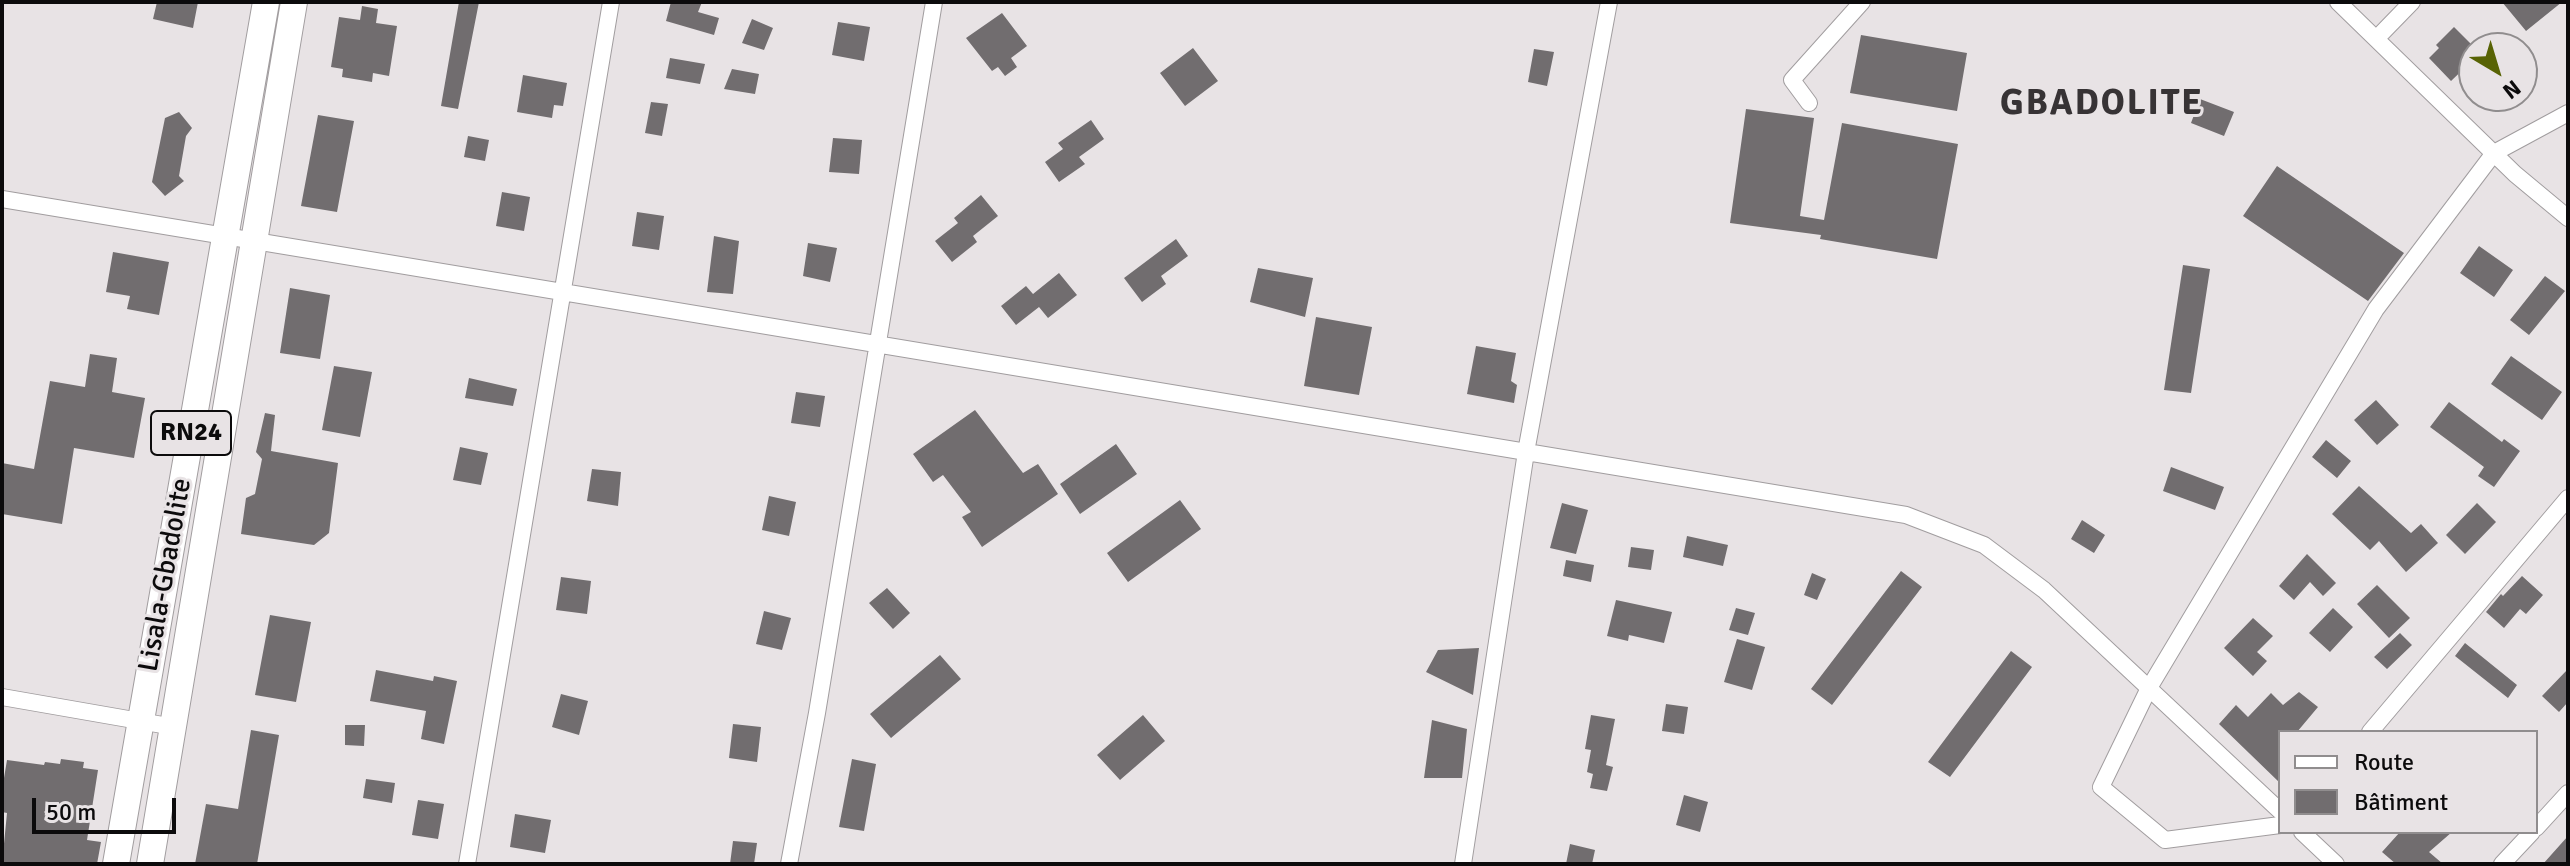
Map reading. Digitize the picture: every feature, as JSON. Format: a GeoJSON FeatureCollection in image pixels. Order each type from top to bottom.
{"type":"FeatureCollection","features":[{"type":"Feature","properties":{"kind":"main road","name":"Lisala-Gbadolite"},"geometry":{"type":"LineString","coordinates":[[116,864],[266,2]]}},
{"type":"Feature","properties":{"kind":"main road","name":"Lisala-Gbadolite"},"geometry":{"type":"LineString","coordinates":[[150,864],[294,2]]}},
{"type":"Feature","properties":{"kind":"street"},"geometry":{"type":"LineString","coordinates":[[467,864],[611,2]]}},
{"type":"Feature","properties":{"kind":"street"},"geometry":{"type":"LineString","coordinates":[[789,864],[817,713],[934,2]]}},
{"type":"Feature","properties":{"kind":"street"},"geometry":{"type":"LineString","coordinates":[[1463,864],[1526,452],[1609,2]]}},
{"type":"Feature","properties":{"kind":"street"},"geometry":{"type":"LineString","coordinates":[[1809,103],[1792,80],[1862,2]]}},
{"type":"Feature","properties":{"kind":"street"},"geometry":{"type":"LineString","coordinates":[[2338,2],[2494,153],[2568,218]]}},
{"type":"Feature","properties":{"kind":"street"},"geometry":{"type":"LineString","coordinates":[[2376,39],[2412,2]]}},
{"type":"Feature","properties":{"kind":"street"},"geometry":{"type":"LineString","coordinates":[[2278,825],[2165,840],[2101,787],[2149,688],[2376,309],[2494,153],[2568,113]]}},
{"type":"Feature","properties":{"kind":"street"},"geometry":{"type":"LineString","coordinates":[[2,199],[1906,515],[1984,545],[2044,590],[2278,809]]}},
{"type":"Feature","properties":{"kind":"street"},"geometry":{"type":"LineString","coordinates":[[2372,730],[2568,498]]}},
{"type":"Feature","properties":{"kind":"street"},"geometry":{"type":"LineString","coordinates":[[2,697],[174,727]]}},
{"type":"Feature","properties":{"kind":"street"},"geometry":{"type":"LineString","coordinates":[[2538,826],[2568,793]]}},
{"type":"Feature","properties":{"kind":"street"},"geometry":{"type":"LineString","coordinates":[[2304,834],[2336,864]]}},
{"type":"Feature","properties":{"kind":"street"},"geometry":{"type":"LineString","coordinates":[[2502,864],[2530,834]]}},
{"type":"Feature","properties":{"kind":"building"},"geometry":{"type":"Polygon","coordinates":[[[157,2],[198,2],[193,28],[153,19],[157,2]]]}},
{"type":"Feature","properties":{"kind":"building"},"geometry":{"type":"Polygon","coordinates":[[[459,2],[479,2],[458,109],[441,106],[459,2]]]}},
{"type":"Feature","properties":{"kind":"building"},"geometry":{"type":"Polygon","coordinates":[[[671,2],[702,2],[698,12],[719,18],[714,35],[666,21],[671,2]]]}},
{"type":"Feature","properties":{"kind":"building"},"geometry":{"type":"Polygon","coordinates":[[[2502,2],[2562,2],[2526,31],[2502,2]]]}},
{"type":"Feature","properties":{"kind":"building"},"geometry":{"type":"Polygon","coordinates":[[[362,6],[378,9],[376,23],[397,26],[389,76],[373,73],[372,82],[342,77],[343,69],[331,67],[339,17],[360,20],[362,6]]]}},
{"type":"Feature","properties":{"kind":"building"},"geometry":{"type":"Polygon","coordinates":[[[1002,13],[1027,46],[1011,58],[1017,67],[1005,76],[998,67],[992,71],[966,38],[1002,13]]]}},
{"type":"Feature","properties":{"kind":"building"},"geometry":{"type":"Polygon","coordinates":[[[752,19],[773,28],[764,50],[742,43],[752,19]]]}},
{"type":"Feature","properties":{"kind":"building"},"geometry":{"type":"Polygon","coordinates":[[[838,22],[870,27],[864,61],[832,55],[838,22]]]}},
{"type":"Feature","properties":{"kind":"building"},"geometry":{"type":"Polygon","coordinates":[[[2454,27],[2459,32],[2458,74],[2451,81],[2429,58],[2439,48],[2436,45],[2454,27]]]}},
{"type":"Feature","properties":{"kind":"building"},"geometry":{"type":"Polygon","coordinates":[[[1861,35],[1967,53],[1957,111],[1850,93],[1861,35]]]}},
{"type":"Feature","properties":{"kind":"building"},"geometry":{"type":"Polygon","coordinates":[[[1193,48],[1218,81],[1185,106],[1160,73],[1193,48]]]}},
{"type":"Feature","properties":{"kind":"building"},"geometry":{"type":"Polygon","coordinates":[[[1534,49],[1554,52],[1547,86],[1528,82],[1534,49]]]}},
{"type":"Feature","properties":{"kind":"building"},"geometry":{"type":"Polygon","coordinates":[[[670,58],[705,64],[700,84],[666,78],[670,58]]]}},
{"type":"Feature","properties":{"kind":"building"},"geometry":{"type":"Polygon","coordinates":[[[732,69],[759,74],[755,94],[724,89],[732,69]]]}},
{"type":"Feature","properties":{"kind":"building"},"geometry":{"type":"Polygon","coordinates":[[[523,75],[567,83],[563,106],[554,105],[552,118],[517,112],[523,75]]]}},
{"type":"Feature","properties":{"kind":"building"},"geometry":{"type":"Polygon","coordinates":[[[2200,99],[2234,112],[2224,136],[2191,123],[2200,99]]]}},
{"type":"Feature","properties":{"kind":"building"},"geometry":{"type":"Polygon","coordinates":[[[651,102],[668,104],[662,136],[645,133],[651,102]]]}},
{"type":"Feature","properties":{"kind":"building"},"geometry":{"type":"Polygon","coordinates":[[[1746,109],[1814,118],[1800,216],[1824,220],[1842,123],[1958,144],[1937,259],[1820,239],[1821,235],[1730,223],[1746,109]]]}},
{"type":"Feature","properties":{"kind":"building"},"geometry":{"type":"Polygon","coordinates":[[[179,112],[192,128],[186,136],[179,176],[184,181],[165,196],[152,182],[165,118],[179,112]]]}},
{"type":"Feature","properties":{"kind":"building"},"geometry":{"type":"Polygon","coordinates":[[[318,115],[354,121],[337,212],[301,206],[318,115]]]}},
{"type":"Feature","properties":{"kind":"building"},"geometry":{"type":"Polygon","coordinates":[[[1091,120],[1104,139],[1079,157],[1085,164],[1059,182],[1045,162],[1063,149],[1058,143],[1091,120]]]}},
{"type":"Feature","properties":{"kind":"building"},"geometry":{"type":"Polygon","coordinates":[[[468,136],[489,140],[485,161],[464,157],[468,136]]]}},
{"type":"Feature","properties":{"kind":"building"},"geometry":{"type":"Polygon","coordinates":[[[833,138],[862,140],[859,174],[829,172],[833,138]]]}},
{"type":"Feature","properties":{"kind":"building"},"geometry":{"type":"Polygon","coordinates":[[[2277,166],[2404,253],[2368,301],[2243,216],[2277,166]]]}},
{"type":"Feature","properties":{"kind":"building"},"geometry":{"type":"Polygon","coordinates":[[[502,192],[530,197],[524,231],[496,226],[502,192]]]}},
{"type":"Feature","properties":{"kind":"building"},"geometry":{"type":"Polygon","coordinates":[[[981,195],[998,216],[973,236],[977,242],[952,262],[935,241],[958,223],[954,218],[981,195]]]}},
{"type":"Feature","properties":{"kind":"building"},"geometry":{"type":"Polygon","coordinates":[[[637,212],[664,216],[659,250],[632,246],[637,212]]]}},
{"type":"Feature","properties":{"kind":"building"},"geometry":{"type":"Polygon","coordinates":[[[714,236],[739,241],[733,294],[707,292],[714,236]]]}},
{"type":"Feature","properties":{"kind":"building"},"geometry":{"type":"Polygon","coordinates":[[[1176,239],[1188,256],[1161,276],[1166,284],[1142,302],[1124,278],[1176,239]]]}},
{"type":"Feature","properties":{"kind":"building"},"geometry":{"type":"Polygon","coordinates":[[[808,243],[837,248],[830,282],[803,276],[808,243]]]}},
{"type":"Feature","properties":{"kind":"building"},"geometry":{"type":"Polygon","coordinates":[[[2479,246],[2513,270],[2494,297],[2460,273],[2479,246]]]}},
{"type":"Feature","properties":{"kind":"building"},"geometry":{"type":"Polygon","coordinates":[[[113,252],[169,262],[159,315],[127,309],[130,296],[106,292],[113,252]]]}},
{"type":"Feature","properties":{"kind":"building"},"geometry":{"type":"Polygon","coordinates":[[[2183,265],[2210,269],[2191,393],[2164,390],[2183,265]]]}},
{"type":"Feature","properties":{"kind":"building"},"geometry":{"type":"Polygon","coordinates":[[[1258,268],[1313,278],[1305,317],[1250,302],[1258,268]]]}},
{"type":"Feature","properties":{"kind":"building"},"geometry":{"type":"Polygon","coordinates":[[[1059,273],[1077,295],[1048,318],[1039,307],[1016,325],[1001,306],[1026,286],[1033,294],[1059,273]]]}},
{"type":"Feature","properties":{"kind":"building"},"geometry":{"type":"Polygon","coordinates":[[[2545,276],[2565,291],[2529,335],[2510,320],[2545,276]]]}},
{"type":"Feature","properties":{"kind":"building"},"geometry":{"type":"Polygon","coordinates":[[[290,288],[330,295],[320,359],[280,353],[290,288]]]}},
{"type":"Feature","properties":{"kind":"building"},"geometry":{"type":"Polygon","coordinates":[[[1316,317],[1372,327],[1359,395],[1304,386],[1316,317]]]}},
{"type":"Feature","properties":{"kind":"building"},"geometry":{"type":"Polygon","coordinates":[[[1476,346],[1516,353],[1511,381],[1517,385],[1514,403],[1467,394],[1476,346]]]}},
{"type":"Feature","properties":{"kind":"building"},"geometry":{"type":"Polygon","coordinates":[[[90,354],[117,358],[112,392],[145,398],[134,458],[74,448],[62,524],[2,514],[2,463],[34,469],[50,381],[85,387],[90,354]]]}},
{"type":"Feature","properties":{"kind":"building"},"geometry":{"type":"Polygon","coordinates":[[[2511,356],[2562,392],[2542,420],[2491,384],[2511,356]]]}},
{"type":"Feature","properties":{"kind":"building"},"geometry":{"type":"Polygon","coordinates":[[[334,366],[372,372],[360,437],[322,430],[334,366]]]}},
{"type":"Feature","properties":{"kind":"building"},"geometry":{"type":"Polygon","coordinates":[[[469,378],[517,389],[513,406],[465,398],[469,378]]]}},
{"type":"Feature","properties":{"kind":"building"},"geometry":{"type":"Polygon","coordinates":[[[796,392],[825,396],[820,427],[791,423],[796,392]]]}},
{"type":"Feature","properties":{"kind":"building"},"geometry":{"type":"Polygon","coordinates":[[[2376,400],[2399,425],[2377,445],[2354,420],[2376,400]]]}},
{"type":"Feature","properties":{"kind":"building"},"geometry":{"type":"Polygon","coordinates":[[[2449,402],[2502,442],[2504,439],[2520,451],[2494,487],[2478,476],[2484,467],[2430,427],[2449,402]]]}},
{"type":"Feature","properties":{"kind":"building"},"geometry":{"type":"Polygon","coordinates":[[[975,410],[1023,473],[1038,464],[1058,494],[982,547],[962,517],[971,512],[943,475],[933,482],[913,454],[975,410]]]}},
{"type":"Feature","properties":{"kind":"building"},"geometry":{"type":"Polygon","coordinates":[[[265,413],[275,415],[271,451],[338,463],[329,533],[314,545],[241,534],[246,498],[255,494],[262,459],[256,452],[265,413]]]}},
{"type":"Feature","properties":{"kind":"building"},"geometry":{"type":"Polygon","coordinates":[[[2326,440],[2351,461],[2337,478],[2312,457],[2326,440]]]}},
{"type":"Feature","properties":{"kind":"building"},"geometry":{"type":"Polygon","coordinates":[[[1116,444],[1137,474],[1080,514],[1060,484],[1116,444]]]}},
{"type":"Feature","properties":{"kind":"building"},"geometry":{"type":"Polygon","coordinates":[[[460,447],[488,453],[481,485],[453,480],[460,447]]]}},
{"type":"Feature","properties":{"kind":"building"},"geometry":{"type":"Polygon","coordinates":[[[2171,467],[2224,487],[2215,510],[2163,491],[2171,467]]]}},
{"type":"Feature","properties":{"kind":"building"},"geometry":{"type":"Polygon","coordinates":[[[592,469],[621,472],[618,506],[587,501],[592,469]]]}},
{"type":"Feature","properties":{"kind":"building"},"geometry":{"type":"Polygon","coordinates":[[[2359,486],[2411,533],[2421,524],[2438,543],[2406,572],[2379,541],[2370,550],[2332,514],[2359,486]]]}},
{"type":"Feature","properties":{"kind":"building"},"geometry":{"type":"Polygon","coordinates":[[[769,496],[796,502],[789,536],[762,530],[769,496]]]}},
{"type":"Feature","properties":{"kind":"building"},"geometry":{"type":"Polygon","coordinates":[[[1180,500],[1201,529],[1128,582],[1107,553],[1180,500]]]}},
{"type":"Feature","properties":{"kind":"building"},"geometry":{"type":"Polygon","coordinates":[[[1562,503],[1588,510],[1576,554],[1550,548],[1562,503]]]}},
{"type":"Feature","properties":{"kind":"building"},"geometry":{"type":"Polygon","coordinates":[[[2477,503],[2496,522],[2465,554],[2446,535],[2477,503]]]}},
{"type":"Feature","properties":{"kind":"building"},"geometry":{"type":"Polygon","coordinates":[[[2082,520],[2105,535],[2094,553],[2071,539],[2082,520]]]}},
{"type":"Feature","properties":{"kind":"building"},"geometry":{"type":"Polygon","coordinates":[[[1687,536],[1728,545],[1723,566],[1683,557],[1687,536]]]}},
{"type":"Feature","properties":{"kind":"building"},"geometry":{"type":"Polygon","coordinates":[[[1631,547],[1654,550],[1651,570],[1628,567],[1631,547]]]}},
{"type":"Feature","properties":{"kind":"building"},"geometry":{"type":"Polygon","coordinates":[[[2307,554],[2336,583],[2323,596],[2310,582],[2294,600],[2279,586],[2307,554]]]}},
{"type":"Feature","properties":{"kind":"building"},"geometry":{"type":"Polygon","coordinates":[[[1566,560],[1594,565],[1591,582],[1563,576],[1566,560]]]}},
{"type":"Feature","properties":{"kind":"building"},"geometry":{"type":"Polygon","coordinates":[[[1901,571],[1922,587],[1832,705],[1811,689],[1901,571]]]}},
{"type":"Feature","properties":{"kind":"building"},"geometry":{"type":"Polygon","coordinates":[[[1812,573],[1826,579],[1817,600],[1804,595],[1812,573]]]}},
{"type":"Feature","properties":{"kind":"building"},"geometry":{"type":"Polygon","coordinates":[[[2522,576],[2543,595],[2526,614],[2520,609],[2504,628],[2486,612],[2522,576]]]}},
{"type":"Feature","properties":{"kind":"building"},"geometry":{"type":"Polygon","coordinates":[[[561,577],[591,581],[587,614],[556,610],[561,577]]]}},
{"type":"Feature","properties":{"kind":"building"},"geometry":{"type":"Polygon","coordinates":[[[2377,585],[2410,618],[2389,638],[2357,604],[2377,585]]]}},
{"type":"Feature","properties":{"kind":"building"},"geometry":{"type":"Polygon","coordinates":[[[887,588],[910,613],[893,629],[869,603],[887,588]]]}},
{"type":"Feature","properties":{"kind":"building"},"geometry":{"type":"Polygon","coordinates":[[[1616,600],[1672,612],[1664,643],[1629,635],[1628,641],[1607,636],[1616,600]]]}},
{"type":"Feature","properties":{"kind":"building"},"geometry":{"type":"Polygon","coordinates":[[[1736,608],[1755,613],[1748,635],[1729,630],[1736,608]]]}},
{"type":"Feature","properties":{"kind":"building"},"geometry":{"type":"Polygon","coordinates":[[[2333,608],[2353,627],[2330,652],[2309,633],[2333,608]]]}},
{"type":"Feature","properties":{"kind":"building"},"geometry":{"type":"Polygon","coordinates":[[[764,611],[791,618],[782,650],[756,644],[764,611]]]}},
{"type":"Feature","properties":{"kind":"building"},"geometry":{"type":"Polygon","coordinates":[[[270,615],[311,622],[296,702],[255,695],[270,615]]]}},
{"type":"Feature","properties":{"kind":"building"},"geometry":{"type":"Polygon","coordinates":[[[2253,618],[2273,636],[2257,652],[2267,661],[2253,676],[2224,648],[2253,618]]]}},
{"type":"Feature","properties":{"kind":"building"},"geometry":{"type":"Polygon","coordinates":[[[2400,633],[2412,645],[2387,669],[2374,657],[2400,633]]]}},
{"type":"Feature","properties":{"kind":"building"},"geometry":{"type":"Polygon","coordinates":[[[1737,639],[1765,647],[1752,690],[1724,682],[1737,639]]]}},
{"type":"Feature","properties":{"kind":"building"},"geometry":{"type":"Polygon","coordinates":[[[2465,643],[2517,685],[2508,698],[2455,656],[2465,643]]]}},
{"type":"Feature","properties":{"kind":"building"},"geometry":{"type":"Polygon","coordinates":[[[1479,648],[1473,695],[1426,672],[1438,650],[1479,648]]]}},
{"type":"Feature","properties":{"kind":"building"},"geometry":{"type":"Polygon","coordinates":[[[2011,651],[2032,667],[1950,777],[1928,762],[2011,651]]]}},
{"type":"Feature","properties":{"kind":"building"},"geometry":{"type":"Polygon","coordinates":[[[940,655],[961,679],[891,738],[870,714],[940,655]]]}},
{"type":"Feature","properties":{"kind":"building"},"geometry":{"type":"Polygon","coordinates":[[[2568,669],[2568,702],[2559,712],[2542,696],[2568,669]]]}},
{"type":"Feature","properties":{"kind":"building"},"geometry":{"type":"Polygon","coordinates":[[[376,670],[433,681],[434,676],[457,681],[444,744],[421,739],[426,711],[370,701],[376,670]]]}},
{"type":"Feature","properties":{"kind":"building"},"geometry":{"type":"Polygon","coordinates":[[[2299,692],[2318,707],[2299,730],[2278,730],[2278,781],[2219,724],[2236,705],[2248,717],[2271,693],[2283,705],[2299,692]]]}},
{"type":"Feature","properties":{"kind":"building"},"geometry":{"type":"Polygon","coordinates":[[[561,694],[588,701],[579,735],[552,727],[561,694]]]}},
{"type":"Feature","properties":{"kind":"building"},"geometry":{"type":"Polygon","coordinates":[[[1666,704],[1688,707],[1684,734],[1662,731],[1666,704]]]}},
{"type":"Feature","properties":{"kind":"building"},"geometry":{"type":"Polygon","coordinates":[[[1143,715],[1165,741],[1120,780],[1097,755],[1143,715]]]}},
{"type":"Feature","properties":{"kind":"building"},"geometry":{"type":"Polygon","coordinates":[[[1591,715],[1615,719],[1606,765],[1613,767],[1607,791],[1590,788],[1593,774],[1587,772],[1591,750],[1585,749],[1591,715]]]}},
{"type":"Feature","properties":{"kind":"building"},"geometry":{"type":"Polygon","coordinates":[[[1432,720],[1467,729],[1462,778],[1424,778],[1432,720]]]}},
{"type":"Feature","properties":{"kind":"building"},"geometry":{"type":"Polygon","coordinates":[[[733,724],[761,727],[757,762],[729,758],[733,724]]]}},
{"type":"Feature","properties":{"kind":"building"},"geometry":{"type":"Polygon","coordinates":[[[345,725],[365,725],[364,746],[345,745],[345,725]]]}},
{"type":"Feature","properties":{"kind":"building"},"geometry":{"type":"Polygon","coordinates":[[[251,730],[279,735],[257,864],[195,864],[206,804],[238,809],[251,730]]]}},
{"type":"Feature","properties":{"kind":"building"},"geometry":{"type":"Polygon","coordinates":[[[61,759],[84,762],[83,768],[98,770],[87,840],[101,842],[97,864],[2,864],[7,813],[2,812],[2,790],[7,760],[44,765],[45,762],[60,764],[61,759]]]}},
{"type":"Feature","properties":{"kind":"building"},"geometry":{"type":"Polygon","coordinates":[[[852,759],[876,764],[864,831],[839,827],[852,759]]]}},
{"type":"Feature","properties":{"kind":"building"},"geometry":{"type":"Polygon","coordinates":[[[366,779],[395,783],[392,803],[363,798],[366,779]]]}},
{"type":"Feature","properties":{"kind":"building"},"geometry":{"type":"Polygon","coordinates":[[[1684,795],[1708,802],[1700,832],[1676,825],[1684,795]]]}},
{"type":"Feature","properties":{"kind":"building"},"geometry":{"type":"Polygon","coordinates":[[[418,800],[444,804],[438,839],[412,835],[418,800]]]}},
{"type":"Feature","properties":{"kind":"building"},"geometry":{"type":"Polygon","coordinates":[[[515,814],[551,820],[545,853],[510,847],[515,814]]]}},
{"type":"Feature","properties":{"kind":"building"},"geometry":{"type":"Polygon","coordinates":[[[2398,834],[2450,834],[2429,852],[2443,864],[2396,864],[2382,852],[2398,834]]]}},
{"type":"Feature","properties":{"kind":"building"},"geometry":{"type":"Polygon","coordinates":[[[2568,836],[2568,864],[2543,864],[2568,836]]]}},
{"type":"Feature","properties":{"kind":"building"},"geometry":{"type":"Polygon","coordinates":[[[733,841],[757,843],[754,864],[730,864],[733,841]]]}},
{"type":"Feature","properties":{"kind":"building"},"geometry":{"type":"Polygon","coordinates":[[[1570,844],[1595,850],[1592,864],[1566,864],[1570,844]]]}},
{"type":"Feature","properties":{"kind":"district","name":"GBADOLITE"},"geometry":{"type":"Point","coordinates":[2102,105]}}]}
